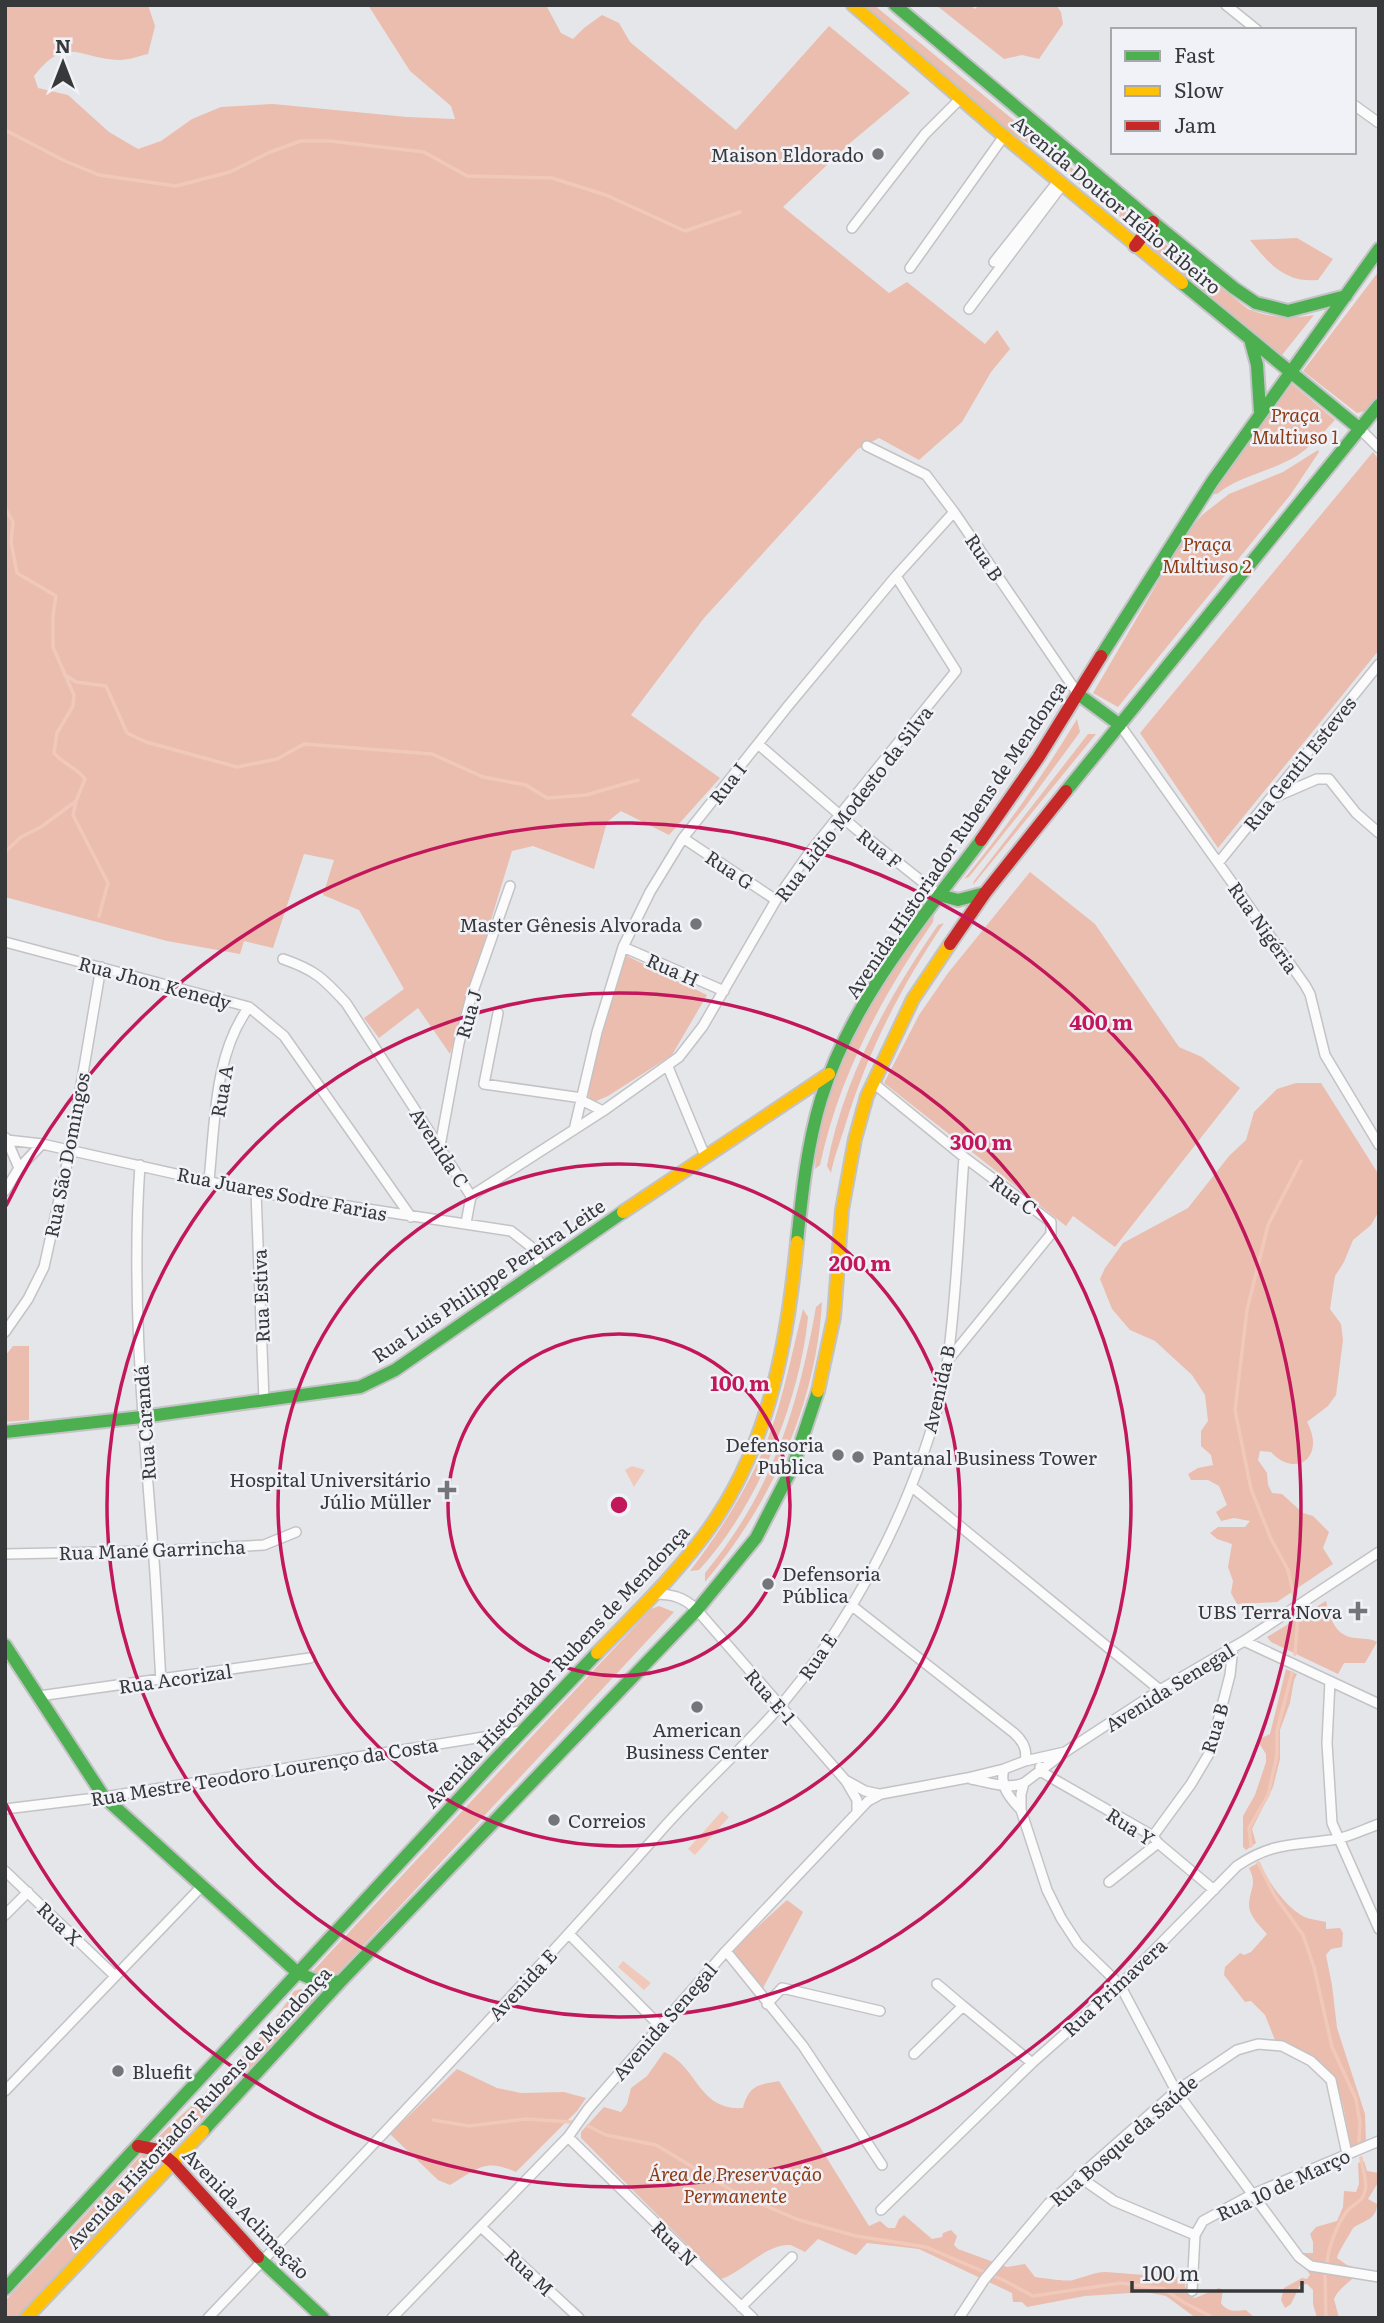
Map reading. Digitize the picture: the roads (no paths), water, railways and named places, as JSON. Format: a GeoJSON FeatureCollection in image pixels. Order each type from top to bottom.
{"type":"FeatureCollection","features":[{"type":"Feature","properties":{"kind":"main road","name":"Avenida Doutor Hélio Ribeiro"},"geometry":{"type":"LineString","coordinates":[[853,5],[1135,246],[1360,429]]}},
{"type":"Feature","properties":{"kind":"main road","name":"Avenida Doutor Hélio Ribeiro"},"geometry":{"type":"LineString","coordinates":[[895,5],[1153,222],[1256,303],[1288,311],[1346,296]]}},
{"type":"Feature","properties":{"kind":"main road"},"geometry":{"type":"LineString","coordinates":[[1135,246],[1153,222]]}},
{"type":"Feature","properties":{"kind":"main road","name":"Avenida Historiador Rubens de Mendonça"},"geometry":{"type":"LineString","coordinates":[[5,2289],[523,1731],[654,1594],[686,1559],[713,1523],[731,1494],[762,1421],[776,1370],[794,1279],[809,1148],[829,1074],[879,980],[1005,807],[1134,601],[1260,411],[1379,249]]}},
{"type":"Feature","properties":{"kind":"main road"},"geometry":{"type":"LineString","coordinates":[[1250,338],[1257,365],[1260,411]]}},
{"type":"Feature","properties":{"kind":"main road","name":"Avenida Historiador Rubens de Mendonça"},"geometry":{"type":"LineString","coordinates":[[26,2318],[341,1981],[697,1610],[747,1551],[770,1513],[793,1466],[815,1403],[830,1345],[838,1245],[858,1128],[872,1082],[913,999],[985,894],[1379,405]]}},
{"type":"Feature","properties":{"kind":"main road"},"geometry":{"type":"LineString","coordinates":[[1078,694],[1120,725]]}},
{"type":"Feature","properties":{"kind":"main road"},"geometry":{"type":"LineString","coordinates":[[940,895],[958,900],[985,894]]}},
{"type":"Feature","properties":{"kind":"main road","name":"Rua Luis Philippe Pereira Leite"},"geometry":{"type":"LineString","coordinates":[[5,1432],[142,1417],[360,1387],[395,1370],[542,1267],[829,1074]]}},
{"type":"Feature","properties":{"kind":"main road"},"geometry":{"type":"LineString","coordinates":[[5,1645],[104,1797],[298,1973],[324,1984],[341,1981]]}},
{"type":"Feature","properties":{"kind":"main road","name":"Avenida Aclimação"},"geometry":{"type":"LineString","coordinates":[[138,2146],[158,2150],[173,2163],[262,2261],[323,2318]]}},
{"type":"Feature","properties":{"kind":"street"},"geometry":{"type":"LineString","coordinates":[[1226,5],[1255,28]]}},
{"type":"Feature","properties":{"kind":"street"},"geometry":{"type":"LineString","coordinates":[[852,228],[925,134],[961,98]]}},
{"type":"Feature","properties":{"kind":"street"},"geometry":{"type":"LineString","coordinates":[[1356,106],[1379,123]]}},
{"type":"Feature","properties":{"kind":"street"},"geometry":{"type":"LineString","coordinates":[[910,268],[1004,136]]}},
{"type":"Feature","properties":{"kind":"street"},"geometry":{"type":"LineString","coordinates":[[994,261],[1061,182]]}},
{"type":"Feature","properties":{"kind":"street"},"geometry":{"type":"LineString","coordinates":[[969,309],[1061,182]]}},
{"type":"Feature","properties":{"kind":"street"},"geometry":{"type":"LineString","coordinates":[[1360,429],[1379,448]]}},
{"type":"Feature","properties":{"kind":"street","name":"Rua B"},"geometry":{"type":"LineString","coordinates":[[867,446],[926,475],[1078,694]]}},
{"type":"Feature","properties":{"kind":"street","name":"Rua I"},"geometry":{"type":"LineString","coordinates":[[574,1130],[597,1032],[623,947],[650,892],[683,838],[896,576],[954,512]]}},
{"type":"Feature","properties":{"kind":"street","name":"Rua Lidio Modesto da Silva"},"geometry":{"type":"LineString","coordinates":[[668,1067],[703,1026],[776,900],[809,853],[956,671],[896,576]]}},
{"type":"Feature","properties":{"kind":"street","name":"Rua Gentil Esteves"},"geometry":{"type":"LineString","coordinates":[[1219,862],[1379,664]]}},
{"type":"Feature","properties":{"kind":"street","name":"Rua Nigéria"},"geometry":{"type":"LineString","coordinates":[[1120,725],[1305,985],[1310,994],[1325,1055],[1379,1145]]}},
{"type":"Feature","properties":{"kind":"street","name":"Rua F"},"geometry":{"type":"LineString","coordinates":[[758,744],[841,816],[940,895]]}},
{"type":"Feature","properties":{"kind":"street"},"geometry":{"type":"LineString","coordinates":[[1271,799],[1317,779],[1329,779],[1356,813],[1379,833]]}},
{"type":"Feature","properties":{"kind":"street","name":"Rua G"},"geometry":{"type":"LineString","coordinates":[[683,838],[776,900]]}},
{"type":"Feature","properties":{"kind":"street","name":"Rua J"},"geometry":{"type":"LineString","coordinates":[[440,1146],[459,1043],[471,998],[510,886]]}},
{"type":"Feature","properties":{"kind":"street","name":"Rua Jhon Kenedy"},"geometry":{"type":"LineString","coordinates":[[5,942],[249,1007],[284,1036],[411,1217]]}},
{"type":"Feature","properties":{"kind":"street","name":"Rua H"},"geometry":{"type":"LineString","coordinates":[[623,947],[724,991]]}},
{"type":"Feature","properties":{"kind":"street","name":"Avenida C"},"geometry":{"type":"LineString","coordinates":[[282,959],[306,967],[322,977],[346,1003],[471,1196],[668,1067]]}},
{"type":"Feature","properties":{"kind":"street","name":"Rua São Domingos"},"geometry":{"type":"LineString","coordinates":[[5,1332],[28,1299],[44,1267],[70,1150],[101,967]]}},
{"type":"Feature","properties":{"kind":"street","name":"Rua A"},"geometry":{"type":"LineString","coordinates":[[209,1180],[220,1078],[237,1024],[249,1007]]}},
{"type":"Feature","properties":{"kind":"street"},"geometry":{"type":"LineString","coordinates":[[498,1013],[484,1084],[581,1099],[603,1111]]}},
{"type":"Feature","properties":{"kind":"street"},"geometry":{"type":"LineString","coordinates":[[668,1067],[705,1156]]}},
{"type":"Feature","properties":{"kind":"street","name":"Rua C"},"geometry":{"type":"LineString","coordinates":[[872,1082],[964,1157],[1051,1222],[1051,1234],[948,1360]]}},
{"type":"Feature","properties":{"kind":"street"},"geometry":{"type":"LineString","coordinates":[[6,1138],[19,1168]]}},
{"type":"Feature","properties":{"kind":"street","name":"Rua Juares Sodre Farias"},"geometry":{"type":"LineString","coordinates":[[6,1138],[256,1192],[511,1231],[530,1246],[542,1267]]}},
{"type":"Feature","properties":{"kind":"street"},"geometry":{"type":"LineString","coordinates":[[5,1191],[19,1168],[42,1144]]}},
{"type":"Feature","properties":{"kind":"street","name":"Avenida B"},"geometry":{"type":"LineString","coordinates":[[851,1605],[885,1545],[911,1486],[936,1410],[948,1360],[964,1157]]}},
{"type":"Feature","properties":{"kind":"street","name":"Rua Carandá"},"geometry":{"type":"LineString","coordinates":[[140,1165],[136,1225],[142,1417],[154,1551],[161,1681]]}},
{"type":"Feature","properties":{"kind":"street","name":"Rua Estiva"},"geometry":{"type":"LineString","coordinates":[[256,1192],[264,1399]]}},
{"type":"Feature","properties":{"kind":"street"},"geometry":{"type":"LineString","coordinates":[[466,1223],[471,1196]]}},
{"type":"Feature","properties":{"kind":"street"},"geometry":{"type":"LineString","coordinates":[[911,1486],[1160,1690]]}},
{"type":"Feature","properties":{"kind":"street","name":"Rua Mané Garrincha"},"geometry":{"type":"LineString","coordinates":[[5,1554],[154,1551],[264,1545],[296,1532]]}},
{"type":"Feature","properties":{"kind":"street","name":"Avenida Senegal"},"geometry":{"type":"LineString","coordinates":[[967,1778],[1003,1786],[1024,1783],[1065,1752],[1160,1690],[1233,1647],[1379,1552]]}},
{"type":"Feature","properties":{"kind":"street"},"geometry":{"type":"LineString","coordinates":[[654,1594],[674,1595],[697,1610]]}},
{"type":"Feature","properties":{"kind":"street"},"geometry":{"type":"LineString","coordinates":[[851,1605],[1018,1737],[1026,1751],[1025,1760]]}},
{"type":"Feature","properties":{"kind":"street","name":"Rua E"},"geometry":{"type":"LineString","coordinates":[[781,1705],[851,1605]]}},
{"type":"Feature","properties":{"kind":"street","name":"Rua E-1"},"geometry":{"type":"LineString","coordinates":[[697,1610],[846,1781],[857,1800],[856,1813]]}},
{"type":"Feature","properties":{"kind":"street"},"geometry":{"type":"LineString","coordinates":[[1244,1640],[1379,1704]]}},
{"type":"Feature","properties":{"kind":"street","name":"Rua B"},"geometry":{"type":"LineString","coordinates":[[1109,1882],[1156,1839],[1210,1752],[1230,1675],[1233,1647]]}},
{"type":"Feature","properties":{"kind":"street","name":"Rua Acorizal"},"geometry":{"type":"LineString","coordinates":[[39,1696],[310,1658]]}},
{"type":"Feature","properties":{"kind":"street"},"geometry":{"type":"LineString","coordinates":[[1330,1681],[1326,1743],[1332,1823],[1378,1922]]}},
{"type":"Feature","properties":{"kind":"street","name":"Avenida E"},"geometry":{"type":"LineString","coordinates":[[262,2261],[569,1934],[666,1825],[781,1705]]}},
{"type":"Feature","properties":{"kind":"street","name":"Rua Mestre Teodoro Lourenço da Costa"},"geometry":{"type":"LineString","coordinates":[[5,1809],[104,1797],[523,1731]]}},
{"type":"Feature","properties":{"kind":"street","name":"Avenida Senegal"},"geometry":{"type":"LineString","coordinates":[[392,2318],[568,2137],[588,2109],[726,1951],[870,1799],[881,1794],[967,1778],[1025,1760],[1065,1752]]}},
{"type":"Feature","properties":{"kind":"street"},"geometry":{"type":"LineString","coordinates":[[1038,1758],[1042,1772]]}},
{"type":"Feature","properties":{"kind":"street"},"geometry":{"type":"LineString","coordinates":[[1003,1769],[1003,1786],[1021,1810]]}},
{"type":"Feature","properties":{"kind":"street","name":"Rua Y"},"geometry":{"type":"LineString","coordinates":[[1042,1772],[1156,1839],[1214,1890]]}},
{"type":"Feature","properties":{"kind":"street","name":"Rua E-1"},"geometry":{"type":"LineString","coordinates":[[846,1781],[865,1791],[881,1794]]}},
{"type":"Feature","properties":{"kind":"street"},"geometry":{"type":"LineString","coordinates":[[1024,1783],[1021,1810],[1047,1890],[1060,1917],[1078,1944],[1120,1985],[1176,2091],[1299,2257],[1311,2266],[1379,2277]]}},
{"type":"Feature","properties":{"kind":"street","name":"Rua Primavera"},"geometry":{"type":"LineString","coordinates":[[881,2210],[1032,2063],[1120,1985],[1237,1866],[1272,1847],[1339,1838],[1379,1824]]}},
{"type":"Feature","properties":{"kind":"street","name":"Rua X"},"geometry":{"type":"LineString","coordinates":[[5,1871],[115,1976]]}},
{"type":"Feature","properties":{"kind":"street"},"geometry":{"type":"LineString","coordinates":[[5,2091],[203,1885]]}},
{"type":"Feature","properties":{"kind":"street"},"geometry":{"type":"LineString","coordinates":[[5,1915],[28,1892]]}},
{"type":"Feature","properties":{"kind":"street"},"geometry":{"type":"LineString","coordinates":[[569,1934],[660,2026]]}},
{"type":"Feature","properties":{"kind":"street"},"geometry":{"type":"LineString","coordinates":[[726,1951],[803,2046],[882,2165]]}},
{"type":"Feature","properties":{"kind":"street"},"geometry":{"type":"LineString","coordinates":[[937,1984],[1032,2063]]}},
{"type":"Feature","properties":{"kind":"street"},"geometry":{"type":"LineString","coordinates":[[767,2004],[782,1987],[880,2011]]}},
{"type":"Feature","properties":{"kind":"street"},"geometry":{"type":"LineString","coordinates":[[914,2054],[963,2006]]}},
{"type":"Feature","properties":{"kind":"street","name":"Rua Bosque da Saúde"},"geometry":{"type":"LineString","coordinates":[[959,2318],[984,2280],[1049,2203],[1176,2091],[1237,2050],[1258,2044],[1282,2046],[1311,2061],[1331,2080],[1347,2154]]}},
{"type":"Feature","properties":{"kind":"street","name":"Rua N"},"geometry":{"type":"LineString","coordinates":[[568,2137],[752,2318]]}},
{"type":"Feature","properties":{"kind":"street","name":"Rua 10 de Março"},"geometry":{"type":"LineString","coordinates":[[1195,2235],[1203,2221],[1253,2194],[1379,2141]]}},
{"type":"Feature","properties":{"kind":"street"},"geometry":{"type":"LineString","coordinates":[[1078,2176],[1114,2201],[1195,2235],[1192,2291]]}},
{"type":"Feature","properties":{"kind":"street","name":"Rua M"},"geometry":{"type":"LineString","coordinates":[[481,2227],[579,2318]]}},
{"type":"Feature","properties":{"kind":"street"},"geometry":{"type":"LineString","coordinates":[[740,2307],[792,2257]]}},
{"type":"Feature","properties":{"kind":"street"},"geometry":{"type":"LineString","coordinates":[[208,2318],[262,2261]]}},
{"type":"Feature","properties":{"kind":"waterway"},"geometry":{"type":"LineString","coordinates":[[5,130],[99,175],[176,186],[230,172],[270,152],[301,141],[330,141],[424,152],[467,176],[552,178],[606,195],[685,231],[740,212]]}},
{"type":"Feature","properties":{"kind":"waterway"},"geometry":{"type":"LineString","coordinates":[[5,508],[13,522],[11,542],[17,573],[56,596],[53,647],[74,695],[73,706],[57,733],[54,753],[85,779],[76,801],[41,827],[21,837],[5,852]]}},
{"type":"Feature","properties":{"kind":"waterway"},"geometry":{"type":"LineString","coordinates":[[64,674],[76,682],[106,686],[127,733],[146,742],[237,767],[277,759],[304,744],[432,754],[483,777],[526,785],[547,798],[586,795],[638,780]]}},
{"type":"Feature","properties":{"kind":"waterway"},"geometry":{"type":"LineString","coordinates":[[76,802],[73,815],[108,883],[99,916]]}},
{"type":"Feature","properties":{"kind":"waterway"},"geometry":{"type":"LineString","coordinates":[[1294,1597],[1288,1570],[1271,1539],[1251,1489],[1235,1410],[1247,1310],[1268,1225],[1301,1161]]}},
{"type":"Feature","properties":{"kind":"waterway"},"geometry":{"type":"LineString","coordinates":[[1295,1654],[1298,1616]]}},
{"type":"Feature","properties":{"kind":"waterway"},"geometry":{"type":"LineString","coordinates":[[1251,1846],[1249,1828],[1268,1795],[1277,1755],[1277,1731],[1292,1673]]}},
{"type":"Feature","properties":{"kind":"waterway"},"geometry":{"type":"LineString","coordinates":[[1258,1863],[1275,1896],[1303,1935],[1314,1967],[1332,2047],[1356,2099],[1360,2123],[1359,2141]]}},
{"type":"Feature","properties":{"kind":"waterway"},"geometry":{"type":"LineString","coordinates":[[433,2120],[469,2126],[526,2119],[571,2122]]}},
{"type":"Feature","properties":{"kind":"waterway"},"geometry":{"type":"LineString","coordinates":[[588,2126],[606,2135],[656,2145],[738,2194],[799,2220],[856,2236],[926,2247],[1033,2296],[1121,2283],[1164,2289],[1214,2318]]}},
{"type":"Feature","properties":{"kind":"waterway"},"geometry":{"type":"LineString","coordinates":[[1327,2262],[1340,2222],[1364,2195],[1366,2183],[1361,2158]]}},
{"type":"Feature","properties":{"kind":"waterway"},"geometry":{"type":"LineString","coordinates":[[1325,2276],[1326,2318]]}},
{"type":"Feature","properties":{"kind":"place","name":"Maison Eldorado"},"geometry":{"type":"Point","coordinates":[878,154]}},
{"type":"Feature","properties":{"kind":"place","name":"Master Gênesis Alvorada"},"geometry":{"type":"Point","coordinates":[696,924]}},
{"type":"Feature","properties":{"kind":"place","name":"Defensoria Publica"},"geometry":{"type":"Point","coordinates":[838,1455]}},
{"type":"Feature","properties":{"kind":"place","name":"Pantanal Business Tower"},"geometry":{"type":"Point","coordinates":[858,1457]}},
{"type":"Feature","properties":{"kind":"place","name":"Hospital Universitário Júlio Müller"},"geometry":{"type":"Point","coordinates":[447,1490]}},
{"type":"Feature","properties":{"kind":"place","name":"Defensoria Pública"},"geometry":{"type":"Point","coordinates":[768,1584]}},
{"type":"Feature","properties":{"kind":"place","name":"UBS Terra Nova"},"geometry":{"type":"Point","coordinates":[1358,1611]}},
{"type":"Feature","properties":{"kind":"place","name":"American Business Center"},"geometry":{"type":"Point","coordinates":[697,1707]}},
{"type":"Feature","properties":{"kind":"place","name":"Correios"},"geometry":{"type":"Point","coordinates":[554,1820]}},
{"type":"Feature","properties":{"kind":"place","name":"Bluefit"},"geometry":{"type":"Point","coordinates":[118,2071]}},
{"type":"Feature","properties":{"kind":"park label","name":"Praça Multiuso 1"},"geometry":{"type":"Point","coordinates":[1295,425]}},
{"type":"Feature","properties":{"kind":"park label","name":"Praça Multiuso 2"},"geometry":{"type":"Point","coordinates":[1207,554]}},
{"type":"Feature","properties":{"kind":"park label","name":"Área de Preservação Permanente"},"geometry":{"type":"Point","coordinates":[735,2184]}}]}
